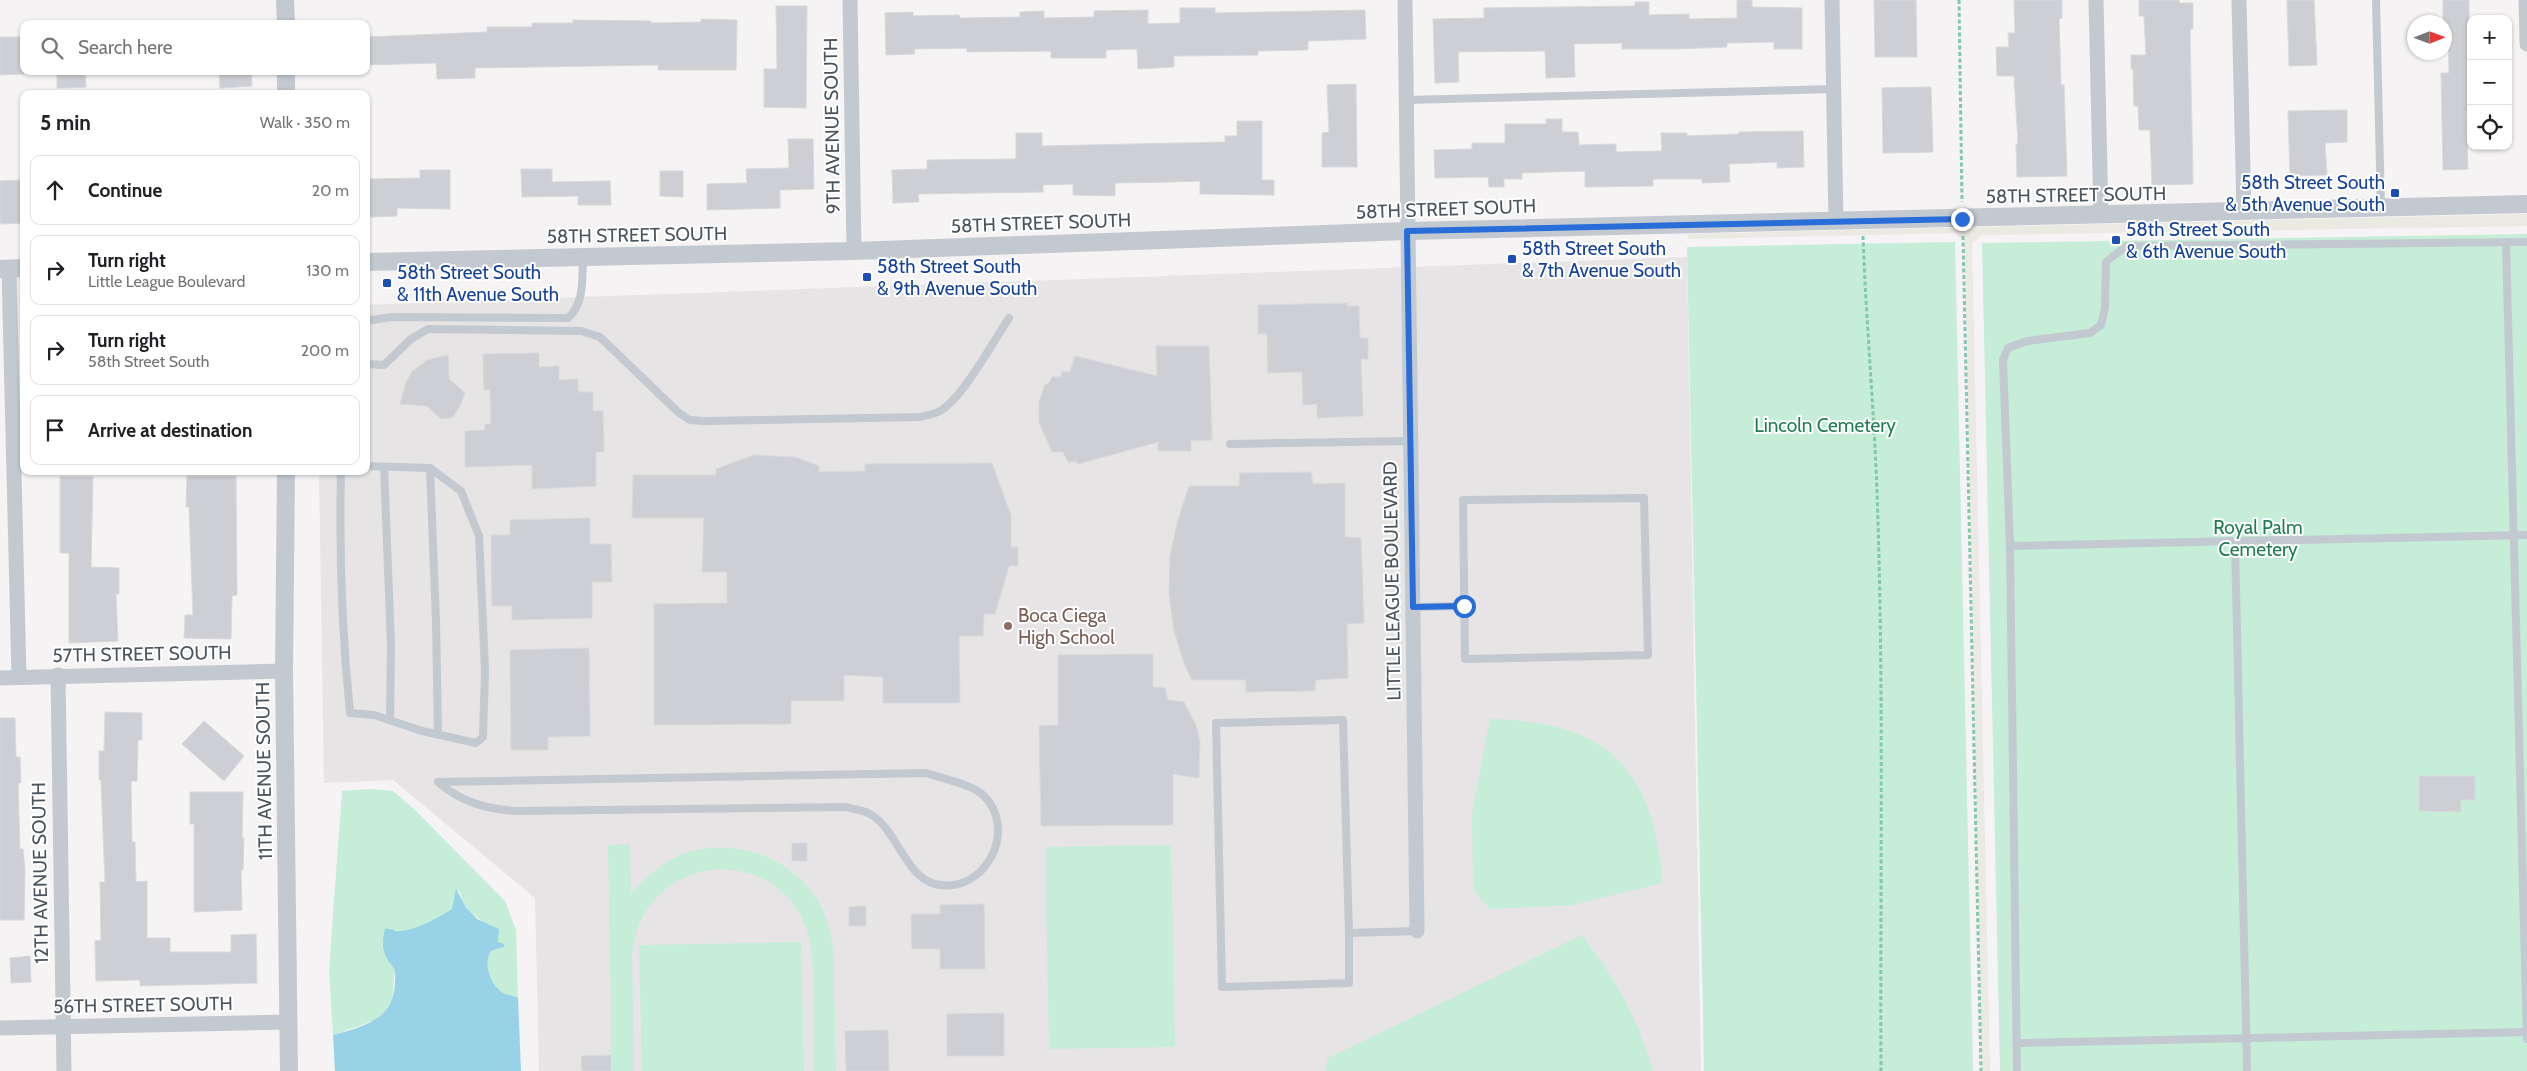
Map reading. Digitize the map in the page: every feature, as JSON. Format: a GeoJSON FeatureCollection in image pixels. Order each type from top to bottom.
{"type":"FeatureCollection","features":[{"type":"Feature","properties":{"kind":"street"},"geometry":{"type":"LineString","coordinates":[[285,0],[286,20]]}},
{"type":"Feature","properties":{"kind":"street","name":"9TH AVENUE SOUTH"},"geometry":{"type":"LineString","coordinates":[[850,0],[854,252]]}},
{"type":"Feature","properties":{"kind":"street","name":"LITTLE LEAGUE BOULEVARD"},"geometry":{"type":"LineString","coordinates":[[1405,0],[1417,931]]}},
{"type":"Feature","properties":{"kind":"street"},"geometry":{"type":"LineString","coordinates":[[1832,0],[1836,221]]}},
{"type":"Feature","properties":{"kind":"street"},"geometry":{"type":"LineString","coordinates":[[2096,0],[2102,215]]}},
{"type":"Feature","properties":{"kind":"street"},"geometry":{"type":"LineString","coordinates":[[2239,0],[2244,212]]}},
{"type":"Feature","properties":{"kind":"street"},"geometry":{"type":"LineString","coordinates":[[2526,0],[2527,44]]}},
{"type":"Feature","properties":{"kind":"street"},"geometry":{"type":"LineString","coordinates":[[286,75],[286,90]]}},
{"type":"Feature","properties":{"kind":"street","name":"58TH STREET SOUTH"},"geometry":{"type":"LineString","coordinates":[[370,262],[854,252],[1407,231],[2527,204]]}},
{"type":"Feature","properties":{"kind":"street"},"geometry":{"type":"LineString","coordinates":[[11,269],[19,677]]}},
{"type":"Feature","properties":{"kind":"street","name":"11TH AVENUE SOUTH"},"geometry":{"type":"LineString","coordinates":[[286,475],[284,671],[289,1071]]}},
{"type":"Feature","properties":{"kind":"street","name":"57TH STREET SOUTH"},"geometry":{"type":"LineString","coordinates":[[0,678],[58,675],[284,671]]}},
{"type":"Feature","properties":{"kind":"street","name":"12TH AVENUE SOUTH"},"geometry":{"type":"LineString","coordinates":[[58,675],[64,1071]]}},
{"type":"Feature","properties":{"kind":"street","name":"56TH STREET SOUTH"},"geometry":{"type":"LineString","coordinates":[[0,1028],[287,1022]]}},
{"type":"Feature","properties":{"kind":"lane"},"geometry":{"type":"LineString","coordinates":[[2376,0],[2380,208]]}},
{"type":"Feature","properties":{"kind":"lane"},"geometry":{"type":"LineString","coordinates":[[1406,100],[1834,89]]}},
{"type":"Feature","properties":{"kind":"lane"},"geometry":{"type":"LineString","coordinates":[[2506,242],[2527,1039]]}},
{"type":"Feature","properties":{"kind":"lane"},"geometry":{"type":"LineString","coordinates":[[2017,1071],[2010,546],[2003,360],[2008,348],[2027,341],[2090,333],[2101,325],[2105,308],[2106,262],[2126,246],[2527,242]]}},
{"type":"Feature","properties":{"kind":"lane"},"geometry":{"type":"LineString","coordinates":[[370,320],[392,317],[568,318],[575,312],[580,300],[583,257]]}},
{"type":"Feature","properties":{"kind":"lane"},"geometry":{"type":"LineString","coordinates":[[370,364],[384,366],[411,339],[428,329],[582,331],[600,337],[678,413],[690,420],[704,422],[919,418],[934,414],[946,407],[957,395],[1010,318]]}},
{"type":"Feature","properties":{"kind":"lane"},"geometry":{"type":"LineString","coordinates":[[1230,444],[1410,441]]}},
{"type":"Feature","properties":{"kind":"lane"},"geometry":{"type":"LineString","coordinates":[[341,475],[344,634],[350,713],[374,715],[476,743],[483,737],[485,670],[478,536],[461,491],[430,468],[370,466]]}},
{"type":"Feature","properties":{"kind":"lane"},"geometry":{"type":"LineString","coordinates":[[384,467],[391,645],[390,720]]}},
{"type":"Feature","properties":{"kind":"lane"},"geometry":{"type":"LineString","coordinates":[[430,468],[438,734]]}},
{"type":"Feature","properties":{"kind":"lane"},"geometry":{"type":"LineString","coordinates":[[1644,498],[1648,655],[1465,659],[1464,606],[1463,500],[1644,498]]}},
{"type":"Feature","properties":{"kind":"lane"},"geometry":{"type":"LineString","coordinates":[[2010,546],[2235,543],[2527,535]]}},
{"type":"Feature","properties":{"kind":"lane"},"geometry":{"type":"LineString","coordinates":[[2235,543],[2247,1071]]}},
{"type":"Feature","properties":{"kind":"lane"},"geometry":{"type":"LineString","coordinates":[[1413,607],[1464,606]]}},
{"type":"Feature","properties":{"kind":"lane"},"geometry":{"type":"LineString","coordinates":[[1343,720],[1349,933],[1349,983],[1222,987],[1216,723],[1343,720]]}},
{"type":"Feature","properties":{"kind":"lane"},"geometry":{"type":"LineString","coordinates":[[926,773],[958,782],[982,794],[994,812],[997,831],[996,850],[988,865],[972,878],[953,885],[936,884],[920,878],[888,833],[870,814],[846,807],[518,812],[490,809],[469,803],[438,782],[926,773]]}},
{"type":"Feature","properties":{"kind":"lane"},"geometry":{"type":"LineString","coordinates":[[1349,933],[1417,931]]}},
{"type":"Feature","properties":{"kind":"lane"},"geometry":{"type":"LineString","coordinates":[[2017,1043],[2527,1032]]}},
{"type":"Feature","properties":{"kind":"path"},"geometry":{"type":"LineString","coordinates":[[1959,0],[1962,199]]}},
{"type":"Feature","properties":{"kind":"path"},"geometry":{"type":"LineString","coordinates":[[1862,221],[1866,330],[1877,492],[1880,705],[1881,1071]]}},
{"type":"Feature","properties":{"kind":"path"},"geometry":{"type":"LineString","coordinates":[[1963,241],[1981,1071]]}},
{"type":"Feature","properties":{"kind":"shaded area"},"geometry":{"type":"Polygon","coordinates":[[[2527,214],[2527,226],[1982,235],[1972,243],[1990,1071],[1982,1071],[1965,242],[1955,233],[1688,239],[1688,234],[2527,214]]]}},
{"type":"Feature","properties":{"kind":"shaded area","name":"Boca Ciega High School"},"geometry":{"type":"Polygon","coordinates":[[[1687,257],[1701,1071],[539,1071],[535,898],[393,780],[324,783],[319,475],[370,475],[370,305],[1687,257]]]}},
{"type":"Feature","properties":{"kind":"green space","name":"Royal Palm Cemetery"},"geometry":{"type":"Polygon","coordinates":[[[2527,234],[2527,1071],[2000,1071],[1982,243],[2527,234]]]}},
{"type":"Feature","properties":{"kind":"green space","name":"Lincoln Cemetery"},"geometry":{"type":"Polygon","coordinates":[[[1955,242],[1973,1071],[1704,1071],[1687,247],[1955,242]]]}},
{"type":"Feature","properties":{"kind":"green space"},"geometry":{"type":"Polygon","coordinates":[[[1490,719],[1530,722],[1564,729],[1593,741],[1616,759],[1635,781],[1648,809],[1657,843],[1662,883],[1573,905],[1490,909],[1473,890],[1472,814],[1490,719]]]}},
{"type":"Feature","properties":{"kind":"green space"},"geometry":{"type":"Polygon","coordinates":[[[371,789],[393,791],[414,809],[505,901],[516,930],[518,998],[503,993],[498,989],[489,974],[488,961],[491,951],[504,947],[498,942],[499,929],[485,923],[474,915],[465,904],[459,890],[452,909],[430,922],[405,931],[389,928],[382,943],[384,953],[395,969],[392,999],[383,1015],[376,1020],[333,1035],[329,971],[342,791],[371,789]]]}},
{"type":"Feature","properties":{"kind":"green space"},"geometry":{"type":"Polygon","coordinates":[[[630,844],[631,894],[656,870],[674,858],[697,850],[721,848],[745,850],[768,858],[788,869],[806,885],[820,904],[829,927],[832,942],[836,1071],[814,1071],[813,972],[808,934],[803,920],[790,900],[773,885],[753,875],[732,870],[710,870],[688,876],[668,887],[643,915],[636,933],[632,953],[634,1071],[612,1071],[608,845],[630,844]]]}},
{"type":"Feature","properties":{"kind":"green space"},"geometry":{"type":"Polygon","coordinates":[[[1171,845],[1175,1047],[1049,1049],[1045,847],[1171,845]]]}},
{"type":"Feature","properties":{"kind":"green space"},"geometry":{"type":"Polygon","coordinates":[[[1582,935],[1605,967],[1633,1016],[1653,1071],[1325,1071],[1328,1058],[1582,935]]]}},
{"type":"Feature","properties":{"kind":"green space"},"geometry":{"type":"Polygon","coordinates":[[[801,942],[804,1071],[642,1071],[639,945],[801,942]]]}},
{"type":"Feature","properties":{"kind":"water"},"geometry":{"type":"Polygon","coordinates":[[[456,889],[466,907],[477,919],[499,929],[498,942],[504,944],[504,947],[491,951],[488,961],[489,974],[498,989],[503,993],[518,998],[521,1071],[335,1071],[333,1035],[370,1023],[379,1017],[392,999],[395,987],[395,971],[386,958],[383,949],[385,929],[407,930],[421,926],[440,916],[452,909],[456,889]]]}},
{"type":"Feature","properties":{"kind":"building"},"geometry":{"type":"Polygon","coordinates":[[[1737,0],[1752,0],[1752,7],[1802,8],[1802,49],[1774,49],[1774,42],[1727,43],[1727,47],[1675,49],[1622,49],[1622,43],[1574,44],[1575,77],[1546,78],[1545,51],[1458,52],[1459,82],[1435,83],[1433,19],[1484,18],[1484,8],[1635,6],[1635,2],[1649,2],[1649,15],[1689,14],[1689,19],[1737,18],[1737,0]]]}},
{"type":"Feature","properties":{"kind":"building"},"geometry":{"type":"Polygon","coordinates":[[[1874,0],[1916,0],[1917,57],[1875,57],[1874,0]]]}},
{"type":"Feature","properties":{"kind":"building"},"geometry":{"type":"Polygon","coordinates":[[[2014,0],[2062,0],[2062,18],[2059,19],[2061,85],[2064,85],[2067,176],[2017,177],[2016,144],[2018,144],[2014,76],[1997,76],[1996,47],[2009,47],[2008,33],[2015,33],[2014,0]]]}},
{"type":"Feature","properties":{"kind":"building"},"geometry":{"type":"Polygon","coordinates":[[[2139,0],[2179,0],[2179,3],[2193,3],[2193,29],[2190,29],[2193,184],[2152,185],[2150,130],[2139,130],[2138,106],[2134,106],[2133,69],[2131,69],[2131,55],[2146,55],[2144,16],[2139,16],[2139,0]]]}},
{"type":"Feature","properties":{"kind":"building"},"geometry":{"type":"Polygon","coordinates":[[[2287,0],[2314,0],[2317,65],[2289,66],[2287,0]]]}},
{"type":"Feature","properties":{"kind":"building"},"geometry":{"type":"Polygon","coordinates":[[[2443,0],[2469,0],[2469,15],[2467,15],[2466,114],[2468,169],[2443,170],[2441,73],[2449,73],[2449,60],[2452,60],[2452,15],[2443,15],[2443,0]]]}},
{"type":"Feature","properties":{"kind":"building"},"geometry":{"type":"Polygon","coordinates":[[[776,6],[807,6],[806,108],[764,107],[764,69],[777,69],[776,6]]]}},
{"type":"Feature","properties":{"kind":"building"},"geometry":{"type":"Polygon","coordinates":[[[1180,8],[1215,8],[1215,13],[1365,10],[1366,39],[1308,41],[1308,50],[1258,51],[1258,55],[1174,56],[1174,67],[1138,69],[1137,49],[1106,50],[1106,58],[1051,58],[1051,51],[967,52],[967,48],[914,49],[915,54],[886,55],[885,13],[913,12],[913,16],[959,15],[960,18],[1020,17],[1020,12],[1044,11],[1044,18],[1094,17],[1094,11],[1148,10],[1148,24],[1180,23],[1180,8]]]}},
{"type":"Feature","properties":{"kind":"building"},"geometry":{"type":"Polygon","coordinates":[[[701,19],[737,20],[736,70],[658,70],[658,65],[475,68],[475,78],[437,79],[436,63],[370,65],[370,37],[487,32],[487,27],[532,27],[532,23],[573,23],[573,20],[651,21],[651,23],[701,22],[701,19]]]}},
{"type":"Feature","properties":{"kind":"building"},"geometry":{"type":"Polygon","coordinates":[[[0,37],[20,37],[20,74],[0,75],[0,37]]]}},
{"type":"Feature","properties":{"kind":"building"},"geometry":{"type":"Polygon","coordinates":[[[57,75],[85,75],[86,87],[57,88],[57,75]]]}},
{"type":"Feature","properties":{"kind":"building"},"geometry":{"type":"Polygon","coordinates":[[[219,75],[251,75],[252,86],[220,88],[219,75]]]}},
{"type":"Feature","properties":{"kind":"building"},"geometry":{"type":"Polygon","coordinates":[[[1356,84],[1357,167],[1322,167],[1322,133],[1329,132],[1327,85],[1356,84]]]}},
{"type":"Feature","properties":{"kind":"building"},"geometry":{"type":"Polygon","coordinates":[[[1931,87],[1933,152],[1883,153],[1882,88],[1931,87]]]}},
{"type":"Feature","properties":{"kind":"building"},"geometry":{"type":"Polygon","coordinates":[[[2347,110],[2347,142],[2325,143],[2327,175],[2290,176],[2288,111],[2347,110]]]}},
{"type":"Feature","properties":{"kind":"building"},"geometry":{"type":"Polygon","coordinates":[[[1546,119],[1562,119],[1562,132],[1578,132],[1579,145],[1616,144],[1616,152],[1662,151],[1661,133],[1687,133],[1687,136],[1739,134],[1739,132],[1803,131],[1804,167],[1777,168],[1777,162],[1729,164],[1730,182],[1702,183],[1702,179],[1653,179],[1653,186],[1585,187],[1585,171],[1522,173],[1522,179],[1504,179],[1504,187],[1489,187],[1488,177],[1435,178],[1434,150],[1472,149],[1472,143],[1505,143],[1505,124],[1546,124],[1546,119]]]}},
{"type":"Feature","properties":{"kind":"building"},"geometry":{"type":"Polygon","coordinates":[[[1237,121],[1262,121],[1262,180],[1274,180],[1274,195],[1200,194],[1200,181],[1115,183],[1115,196],[1073,195],[1073,184],[1043,185],[1043,192],[918,194],[919,202],[893,203],[892,170],[927,169],[927,160],[1016,159],[1016,133],[1042,133],[1042,146],[1225,142],[1225,136],[1237,136],[1237,121]]]}},
{"type":"Feature","properties":{"kind":"building"},"geometry":{"type":"Polygon","coordinates":[[[788,139],[813,139],[814,189],[780,190],[780,208],[707,210],[707,184],[747,183],[746,169],[789,168],[788,139]]]}},
{"type":"Feature","properties":{"kind":"building"},"geometry":{"type":"Polygon","coordinates":[[[521,169],[552,169],[552,182],[610,181],[611,205],[578,205],[578,196],[522,197],[521,169]]]}},
{"type":"Feature","properties":{"kind":"building"},"geometry":{"type":"Polygon","coordinates":[[[420,170],[450,170],[450,209],[397,208],[397,216],[370,217],[370,179],[420,178],[420,170]]]}},
{"type":"Feature","properties":{"kind":"building"},"geometry":{"type":"Polygon","coordinates":[[[660,171],[683,171],[683,197],[660,196],[660,171]]]}},
{"type":"Feature","properties":{"kind":"building"},"geometry":{"type":"Polygon","coordinates":[[[20,180],[20,223],[0,224],[0,181],[20,180]]]}},
{"type":"Feature","properties":{"kind":"building"},"geometry":{"type":"Polygon","coordinates":[[[1348,303],[1347,306],[1359,306],[1360,338],[1368,338],[1368,359],[1361,359],[1363,416],[1317,418],[1317,404],[1303,405],[1302,372],[1268,373],[1267,334],[1258,334],[1258,305],[1348,303]]]}},
{"type":"Feature","properties":{"kind":"building"},"geometry":{"type":"Polygon","coordinates":[[[1156,346],[1209,346],[1212,440],[1191,441],[1191,451],[1158,451],[1158,442],[1078,464],[1075,461],[1068,462],[1063,452],[1052,452],[1039,422],[1039,402],[1045,385],[1048,384],[1052,377],[1061,377],[1062,371],[1070,372],[1075,356],[1157,376],[1156,346]]]}},
{"type":"Feature","properties":{"kind":"building"},"geometry":{"type":"Polygon","coordinates":[[[539,353],[539,367],[559,366],[559,380],[578,379],[578,392],[593,392],[593,411],[603,411],[604,452],[596,452],[596,486],[532,489],[532,465],[465,467],[465,431],[485,430],[485,424],[491,424],[490,390],[484,390],[483,354],[539,353]]]}},
{"type":"Feature","properties":{"kind":"building"},"geometry":{"type":"Polygon","coordinates":[[[448,355],[449,379],[465,393],[453,417],[441,419],[427,406],[400,404],[406,382],[412,372],[427,360],[448,355]]]}},
{"type":"Feature","properties":{"kind":"building"},"geometry":{"type":"Polygon","coordinates":[[[754,455],[795,457],[819,466],[819,472],[865,471],[865,464],[992,463],[1011,515],[1011,547],[1018,547],[1018,566],[1009,566],[995,614],[984,614],[983,636],[959,636],[960,703],[883,703],[883,677],[844,675],[844,701],[791,701],[791,724],[654,725],[654,604],[727,603],[727,572],[702,572],[704,518],[632,518],[633,475],[716,475],[716,469],[754,455]]]}},
{"type":"Feature","properties":{"kind":"building"},"geometry":{"type":"Polygon","coordinates":[[[1311,472],[1313,484],[1345,483],[1345,537],[1361,538],[1364,623],[1347,624],[1348,678],[1316,680],[1315,691],[1246,692],[1246,680],[1192,680],[1184,663],[1174,631],[1169,594],[1170,557],[1177,523],[1189,486],[1239,486],[1240,473],[1311,472]]]}},
{"type":"Feature","properties":{"kind":"building"},"geometry":{"type":"Polygon","coordinates":[[[187,476],[236,476],[237,595],[232,596],[231,639],[184,638],[185,615],[193,615],[189,507],[186,507],[187,476]]]}},
{"type":"Feature","properties":{"kind":"building"},"geometry":{"type":"Polygon","coordinates":[[[60,477],[93,477],[91,567],[119,568],[119,594],[116,594],[118,641],[69,643],[69,553],[60,553],[60,477]]]}},
{"type":"Feature","properties":{"kind":"building"},"geometry":{"type":"Polygon","coordinates":[[[590,518],[590,544],[611,544],[612,582],[592,582],[592,618],[512,620],[512,606],[492,606],[491,535],[510,535],[510,520],[590,518]]]}},
{"type":"Feature","properties":{"kind":"building"},"geometry":{"type":"Polygon","coordinates":[[[589,648],[590,736],[548,737],[548,750],[511,750],[510,650],[589,648]]]}},
{"type":"Feature","properties":{"kind":"building"},"geometry":{"type":"Polygon","coordinates":[[[1153,654],[1153,687],[1165,688],[1168,700],[1184,702],[1196,725],[1200,741],[1199,778],[1173,774],[1173,825],[1041,826],[1039,726],[1058,725],[1058,655],[1153,654]]]}},
{"type":"Feature","properties":{"kind":"building"},"geometry":{"type":"Polygon","coordinates":[[[105,712],[142,713],[142,740],[138,740],[137,781],[131,781],[132,842],[135,842],[136,882],[147,881],[147,938],[170,938],[170,952],[231,952],[231,935],[256,934],[257,983],[140,986],[140,980],[96,981],[95,941],[101,940],[100,882],[105,882],[99,751],[104,751],[105,712]]]}},
{"type":"Feature","properties":{"kind":"building"},"geometry":{"type":"Polygon","coordinates":[[[0,718],[15,718],[16,757],[20,757],[21,783],[18,783],[20,849],[23,849],[25,870],[24,920],[0,920],[0,718]]]}},
{"type":"Feature","properties":{"kind":"building"},"geometry":{"type":"Polygon","coordinates":[[[204,721],[244,756],[224,781],[182,744],[204,721]]]}},
{"type":"Feature","properties":{"kind":"building"},"geometry":{"type":"Polygon","coordinates":[[[2419,776],[2475,776],[2475,800],[2461,800],[2461,812],[2419,811],[2419,776]]]}},
{"type":"Feature","properties":{"kind":"building"},"geometry":{"type":"Polygon","coordinates":[[[190,792],[243,792],[242,910],[194,912],[194,824],[190,824],[190,792]]]}},
{"type":"Feature","properties":{"kind":"building"},"geometry":{"type":"Polygon","coordinates":[[[792,843],[807,843],[807,861],[792,861],[792,843]]]}},
{"type":"Feature","properties":{"kind":"building"},"geometry":{"type":"Polygon","coordinates":[[[984,904],[985,969],[940,969],[940,949],[912,949],[911,914],[940,914],[940,905],[984,904]]]}},
{"type":"Feature","properties":{"kind":"building"},"geometry":{"type":"Polygon","coordinates":[[[866,906],[866,926],[849,926],[849,907],[866,906]]]}},
{"type":"Feature","properties":{"kind":"building"},"geometry":{"type":"Polygon","coordinates":[[[30,956],[31,982],[11,983],[10,958],[30,956]]]}},
{"type":"Feature","properties":{"kind":"building"},"geometry":{"type":"Polygon","coordinates":[[[1004,1013],[1004,1056],[947,1056],[947,1014],[1004,1013]]]}},
{"type":"Feature","properties":{"kind":"building"},"geometry":{"type":"Polygon","coordinates":[[[888,1030],[889,1071],[846,1071],[845,1031],[888,1030]]]}},
{"type":"Feature","properties":{"kind":"building"},"geometry":{"type":"Polygon","coordinates":[[[611,1055],[611,1071],[582,1071],[581,1056],[611,1055]]]}},
{"type":"Feature","properties":{"kind":"place","name":"58th Street South & 5th Avenue South"},"geometry":{"type":"Point","coordinates":[2395,193]}},
{"type":"Feature","properties":{"kind":"place","name":"58th Street South & 6th Avenue South"},"geometry":{"type":"Point","coordinates":[2116,240]}},
{"type":"Feature","properties":{"kind":"place","name":"58th Street South & 7th Avenue South"},"geometry":{"type":"Point","coordinates":[1512,259]}},
{"type":"Feature","properties":{"kind":"place","name":"58th Street South & 9th Avenue South"},"geometry":{"type":"Point","coordinates":[867,277]}},
{"type":"Feature","properties":{"kind":"place","name":"58th Street South & 11th Avenue South"},"geometry":{"type":"Point","coordinates":[387,283]}},
{"type":"Feature","properties":{"kind":"place","name":"Boca Ciega High School"},"geometry":{"type":"Point","coordinates":[1008,626]}},
{"type":"Feature","properties":{"kind":"route"},"geometry":{"type":"LineString","coordinates":[[1464,606],[1413,607],[1407,231],[1962,219]]}}]}
